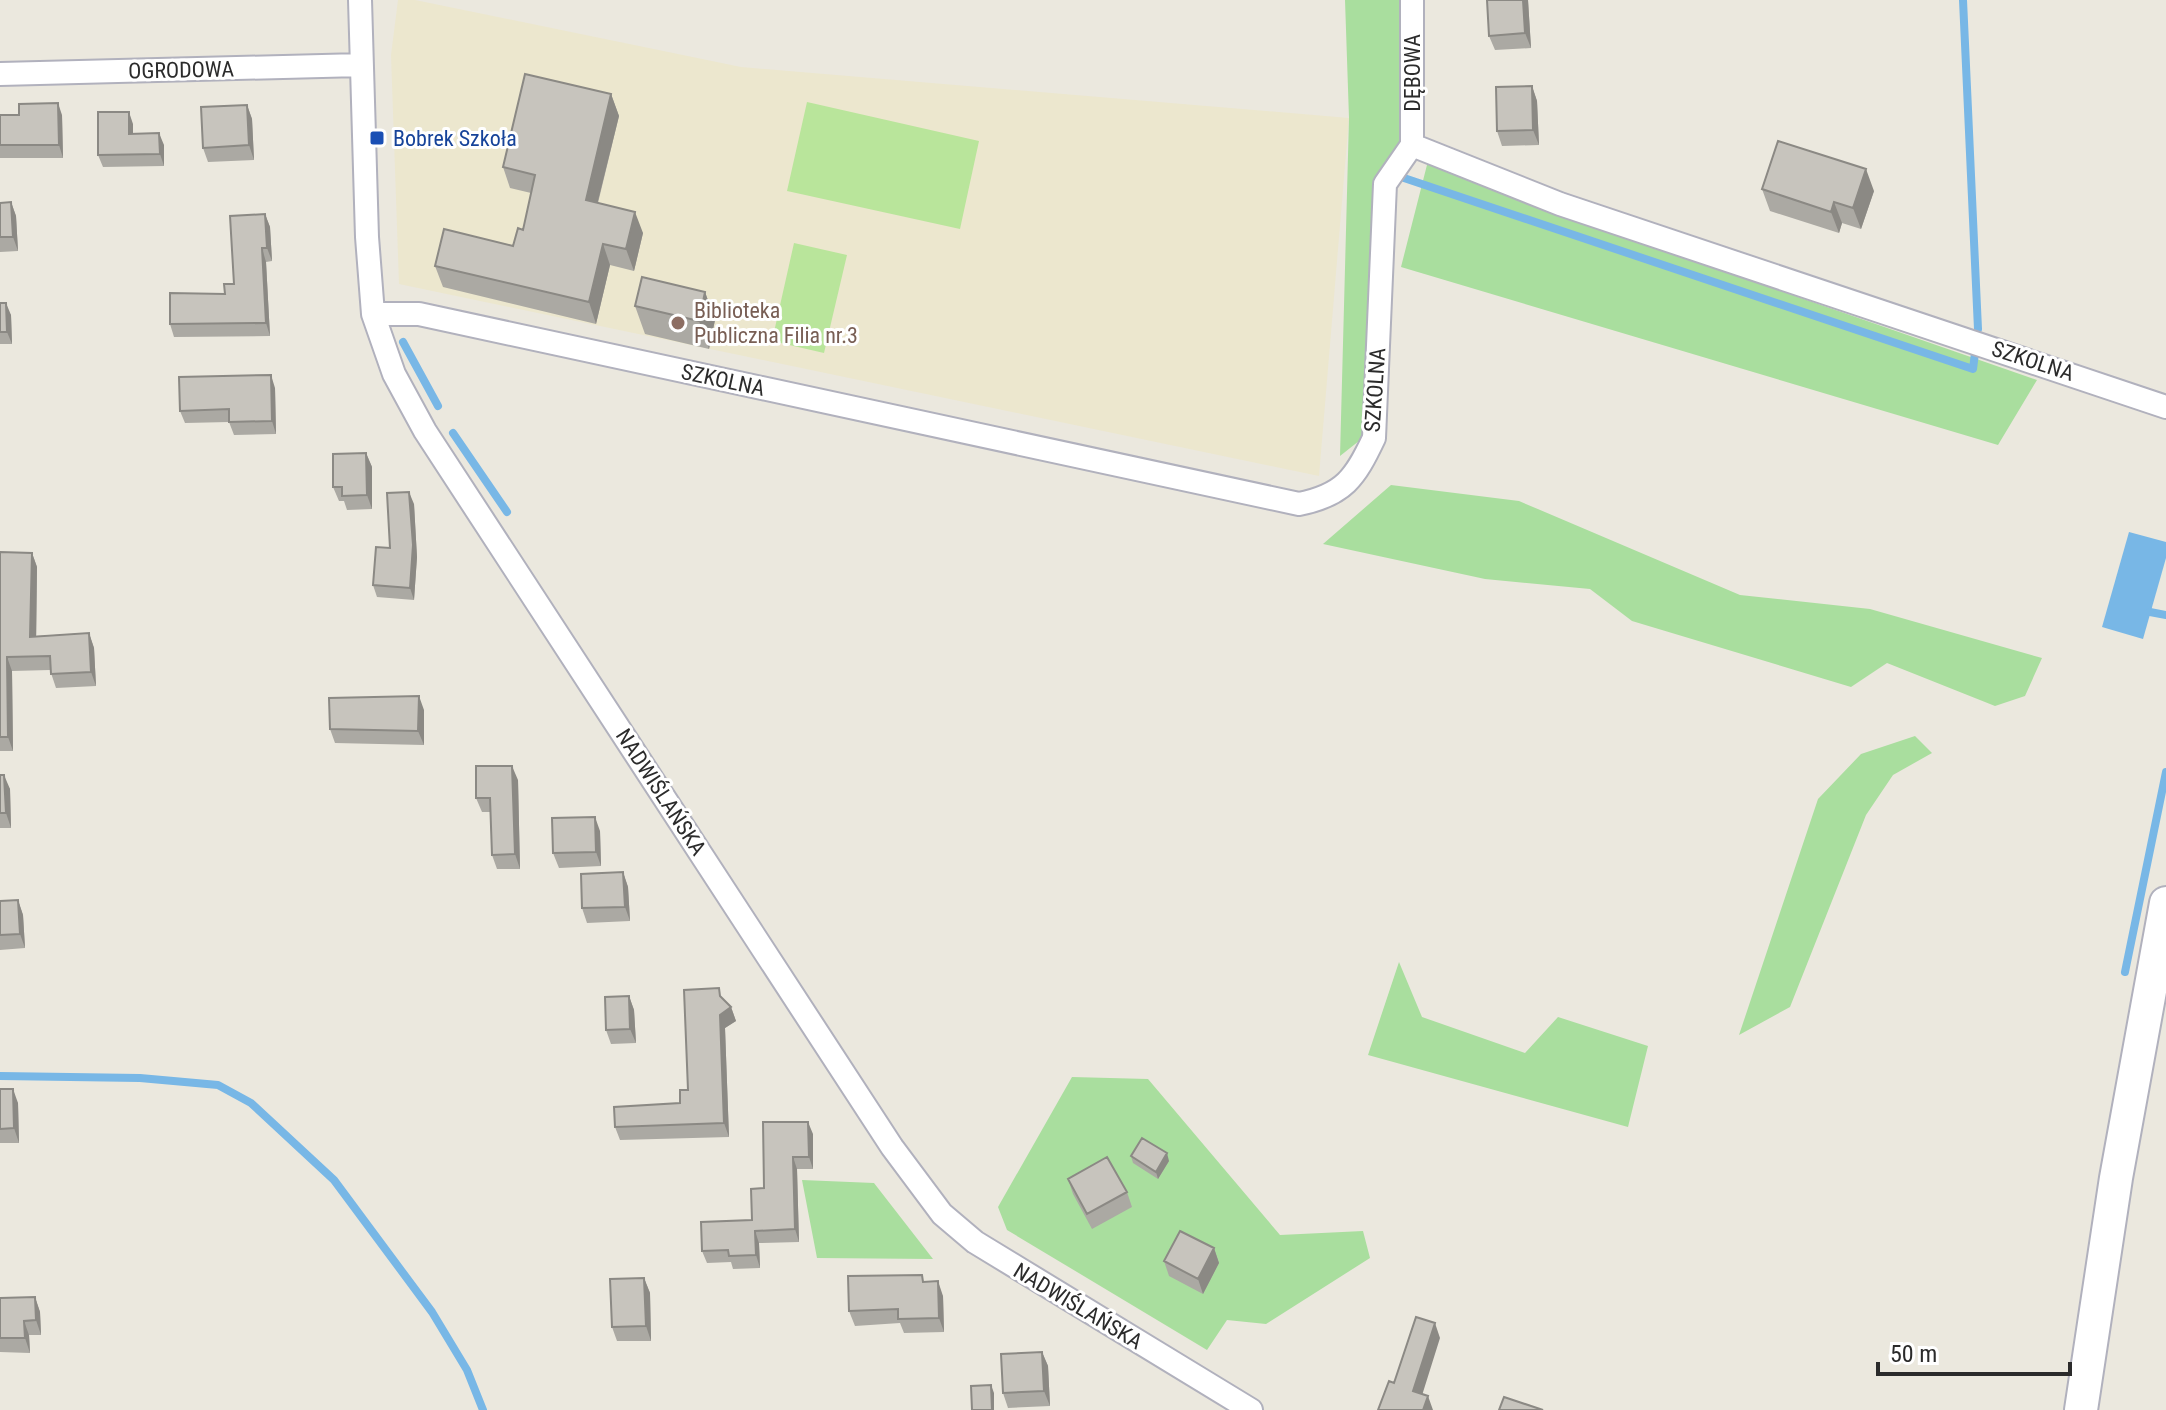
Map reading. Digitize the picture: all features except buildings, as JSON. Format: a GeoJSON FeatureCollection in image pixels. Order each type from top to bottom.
{"type":"FeatureCollection","features":[{"type":"Feature","properties":{"kind":"main road"},"geometry":{"type":"LineString","coordinates":[[2081,1410],[2116,1178],[2166,903]]}},
{"type":"Feature","properties":{"kind":"street","name":"NADWIŚLAŃSKA"},"geometry":{"type":"LineString","coordinates":[[360,0],[367,250],[373,314],[394,374],[425,431],[913,1179],[942,1214],[975,1242],[1251,1410]]}},
{"type":"Feature","properties":{"kind":"street","name":"DĘBOWA"},"geometry":{"type":"LineString","coordinates":[[1412,0],[1412,145]]}},
{"type":"Feature","properties":{"kind":"street","name":"OGRODOWA"},"geometry":{"type":"LineString","coordinates":[[0,74],[361,65]]}},
{"type":"Feature","properties":{"kind":"street","name":"SZKOLNA"},"geometry":{"type":"LineString","coordinates":[[373,314],[419,314],[1299,504],[1325,499],[1345,486],[1361,466],[1374,438],[1385,184],[1412,145],[1560,204],[2166,407]]}},
{"type":"Feature","properties":{"kind":"shaded area"},"geometry":{"type":"Polygon","coordinates":[[[398,0],[415,0],[741,67],[1349,118],[1319,476],[399,284],[391,55],[398,0]]]}},
{"type":"Feature","properties":{"kind":"green space"},"geometry":{"type":"Polygon","coordinates":[[[1345,0],[1403,0],[1404,137],[1375,177],[1364,437],[1340,456],[1349,118],[1345,0]]]}},
{"type":"Feature","properties":{"kind":"green space"},"geometry":{"type":"Polygon","coordinates":[[[807,102],[979,141],[960,229],[787,191],[807,102]]]}},
{"type":"Feature","properties":{"kind":"green space"},"geometry":{"type":"Polygon","coordinates":[[[1428,161],[1557,213],[2037,380],[1998,445],[1401,267],[1428,161]]]}},
{"type":"Feature","properties":{"kind":"green space"},"geometry":{"type":"Polygon","coordinates":[[[794,243],[847,255],[824,353],[772,341],[794,243]]]}},
{"type":"Feature","properties":{"kind":"green space"},"geometry":{"type":"Polygon","coordinates":[[[1391,485],[1519,501],[1740,595],[1870,609],[2042,658],[2025,696],[1995,706],[1887,663],[1851,687],[1632,621],[1590,589],[1485,579],[1323,544],[1391,485]]]}},
{"type":"Feature","properties":{"kind":"green space"},"geometry":{"type":"Polygon","coordinates":[[[1915,736],[1932,753],[1893,775],[1866,815],[1790,1007],[1739,1035],[1818,799],[1861,754],[1915,736]]]}},
{"type":"Feature","properties":{"kind":"green space"},"geometry":{"type":"Polygon","coordinates":[[[1399,962],[1422,1017],[1525,1053],[1558,1017],[1648,1046],[1628,1127],[1368,1055],[1399,962]]]}},
{"type":"Feature","properties":{"kind":"green space"},"geometry":{"type":"Polygon","coordinates":[[[1072,1077],[1148,1079],[1280,1235],[1363,1231],[1370,1258],[1266,1324],[1227,1320],[1207,1350],[1007,1230],[998,1207],[1072,1077]]]}},
{"type":"Feature","properties":{"kind":"green space"},"geometry":{"type":"Polygon","coordinates":[[[802,1180],[874,1183],[933,1259],[817,1258],[802,1180]]]}},
{"type":"Feature","properties":{"kind":"water"},"geometry":{"type":"Polygon","coordinates":[[[2129,532],[2166,542],[2166,558],[2143,639],[2102,627],[2129,532]]]}},
{"type":"Feature","properties":{"kind":"waterway"},"geometry":{"type":"LineString","coordinates":[[1963,0],[1978,329]]}},
{"type":"Feature","properties":{"kind":"waterway"},"geometry":{"type":"LineString","coordinates":[[1404,178],[1973,369],[1975,353]]}},
{"type":"Feature","properties":{"kind":"waterway"},"geometry":{"type":"LineString","coordinates":[[403,342],[438,406]]}},
{"type":"Feature","properties":{"kind":"waterway"},"geometry":{"type":"LineString","coordinates":[[453,433],[507,512]]}},
{"type":"Feature","properties":{"kind":"waterway"},"geometry":{"type":"LineString","coordinates":[[2150,612],[2166,615]]}},
{"type":"Feature","properties":{"kind":"waterway"},"geometry":{"type":"LineString","coordinates":[[2125,972],[2166,772]]}},
{"type":"Feature","properties":{"kind":"waterway"},"geometry":{"type":"LineString","coordinates":[[0,1076],[140,1078],[218,1085],[251,1103],[334,1180],[432,1312],[467,1370],[483,1410]]}},
{"type":"Feature","properties":{"kind":"place","name":"Bobrek Szkoła"},"geometry":{"type":"Point","coordinates":[377,138]}},
{"type":"Feature","properties":{"kind":"place","name":"Biblioteka Publiczna Filia nr.3"},"geometry":{"type":"Point","coordinates":[678,323]}}]}
